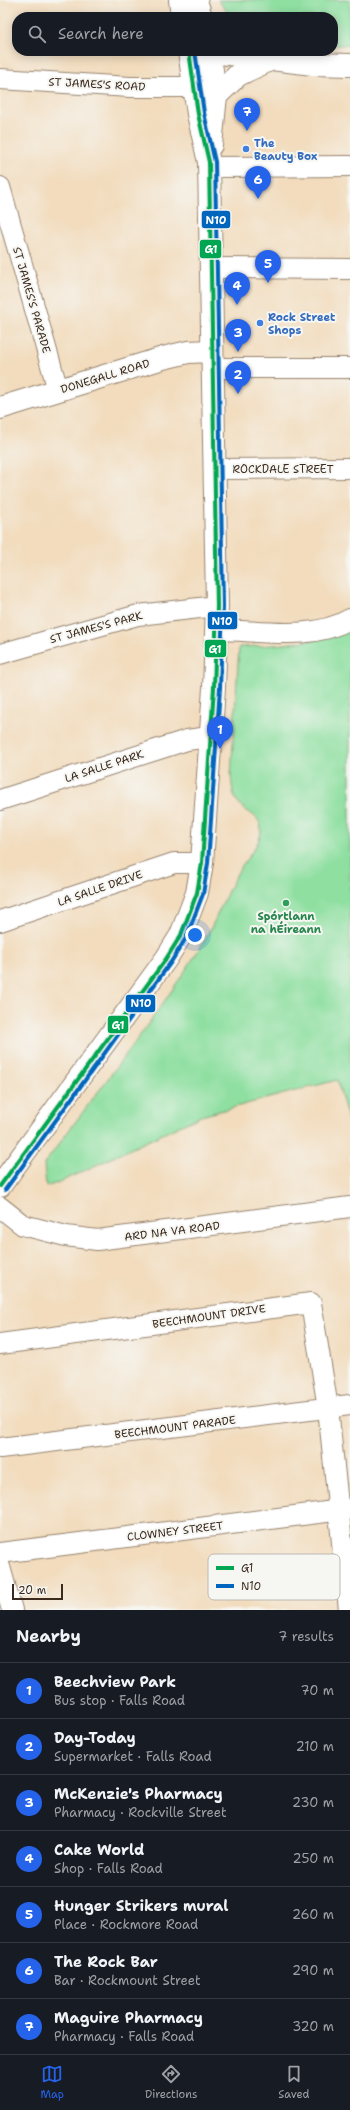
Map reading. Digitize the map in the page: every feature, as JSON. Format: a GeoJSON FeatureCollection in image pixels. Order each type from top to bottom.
{"type":"FeatureCollection","features":[{"type":"Feature","properties":{"kind":"main road"},"geometry":{"type":"LineString","coordinates":[[180,0],[181,12]]}},
{"type":"Feature","properties":{"kind":"main road"},"geometry":{"type":"LineString","coordinates":[[196,0],[200,12]]}},
{"type":"Feature","properties":{"kind":"main road"},"geometry":{"type":"LineString","coordinates":[[200,56],[195,87],[209,164]]}},
{"type":"Feature","properties":{"kind":"main road"},"geometry":{"type":"LineString","coordinates":[[0,1186],[157,972],[181,935],[197,893],[202,863],[209,737],[214,688],[217,606],[209,164],[216,96],[201,56]]}},
{"type":"Feature","properties":{"kind":"main road"},"geometry":{"type":"LineString","coordinates":[[251,56],[350,65]]}},
{"type":"Feature","properties":{"kind":"main road"},"geometry":{"type":"LineString","coordinates":[[216,96],[238,75],[272,59]]}},
{"type":"Feature","properties":{"kind":"main road","name":"DONEGALL ROAD"},"geometry":{"type":"LineString","coordinates":[[0,408],[162,358],[188,352],[213,360]]}},
{"type":"Feature","properties":{"kind":"street","name":"ST JAMES'S ROAD"},"geometry":{"type":"LineString","coordinates":[[0,79],[76,82],[130,87],[195,87]]}},
{"type":"Feature","properties":{"kind":"street"},"geometry":{"type":"LineString","coordinates":[[209,164],[350,166]]}},
{"type":"Feature","properties":{"kind":"street","name":"ST JAMES'S PARADE"},"geometry":{"type":"LineString","coordinates":[[0,188],[58,390]]}},
{"type":"Feature","properties":{"kind":"street"},"geometry":{"type":"LineString","coordinates":[[212,268],[350,269]]}},
{"type":"Feature","properties":{"kind":"street"},"geometry":{"type":"LineString","coordinates":[[213,360],[350,368]]}},
{"type":"Feature","properties":{"kind":"street","name":"ROCKDALE STREET"},"geometry":{"type":"LineString","coordinates":[[215,469],[350,468]]}},
{"type":"Feature","properties":{"kind":"street","name":"ST JAMES'S PARK"},"geometry":{"type":"LineString","coordinates":[[0,654],[138,615],[217,606]]}},
{"type":"Feature","properties":{"kind":"street"},"geometry":{"type":"LineString","coordinates":[[216,630],[297,634],[340,625],[350,619]]}},
{"type":"Feature","properties":{"kind":"street","name":"LA SALLE PARK"},"geometry":{"type":"LineString","coordinates":[[0,800],[187,740],[209,737]]}},
{"type":"Feature","properties":{"kind":"street","name":"LA SALLE DRIVE"},"geometry":{"type":"LineString","coordinates":[[0,921],[174,863],[202,863]]}},
{"type":"Feature","properties":{"kind":"street","name":"ARD NA VA ROAD"},"geometry":{"type":"LineString","coordinates":[[0,1207],[23,1225],[66,1236],[97,1240],[350,1207]]}},
{"type":"Feature","properties":{"kind":"street","name":"BEECHMOUNT DRIVE"},"geometry":{"type":"LineString","coordinates":[[0,1344],[311,1303],[328,1408]]}},
{"type":"Feature","properties":{"kind":"street","name":"BEECHMOUNT PARADE"},"geometry":{"type":"LineString","coordinates":[[0,1448],[350,1405]]}},
{"type":"Feature","properties":{"kind":"street"},"geometry":{"type":"LineString","coordinates":[[328,1408],[345,1510],[350,1610]]}},
{"type":"Feature","properties":{"kind":"street","name":"CLOWNEY STREET"},"geometry":{"type":"LineString","coordinates":[[0,1552],[345,1510]]}},
{"type":"Feature","properties":{"kind":"street"},"geometry":{"type":"LineString","coordinates":[[0,1567],[12,1610]]}},
{"type":"Feature","properties":{"kind":"green space"},"geometry":{"type":"Polygon","coordinates":[[[218,0],[350,0],[350,45],[338,45],[338,12],[227,12],[218,0]]]}},
{"type":"Feature","properties":{"kind":"green space","name":"Spórtlann na hÉireann"},"geometry":{"type":"Polygon","coordinates":[[[350,629],[350,1126],[337,1080],[201,1116],[62,1181],[46,1187],[44,1164],[144,1030],[182,976],[200,948],[238,872],[252,852],[260,836],[261,830],[258,820],[240,805],[235,798],[231,775],[239,647],[282,644],[309,640],[336,634],[350,629]]]}},
{"type":"Feature","properties":{"kind":"transit line","name":"G1"},"geometry":{"type":"LineString","coordinates":[[0,1186],[166,959],[181,935],[197,893],[202,863],[214,688],[217,606],[209,162],[198,114],[190,56]]}},
{"type":"Feature","properties":{"kind":"transit line","name":"N10"},"geometry":{"type":"LineString","coordinates":[[5,1190],[171,962],[186,938],[203,894],[208,863],[220,688],[223,606],[215,162],[204,113],[196,56]]}},
{"type":"Feature","properties":{"kind":"place","name":"Maguire Pharmacy"},"geometry":{"type":"Point","coordinates":[247,131]}},
{"type":"Feature","properties":{"kind":"place","name":"The Beauty Box"},"geometry":{"type":"Point","coordinates":[246,149]}},
{"type":"Feature","properties":{"kind":"place","name":"The Rock Bar"},"geometry":{"type":"Point","coordinates":[258,199]}},
{"type":"Feature","properties":{"kind":"place","name":"Hunger Strikers mural"},"geometry":{"type":"Point","coordinates":[268,283]}},
{"type":"Feature","properties":{"kind":"place","name":"Cake World"},"geometry":{"type":"Point","coordinates":[237,305]}},
{"type":"Feature","properties":{"kind":"place","name":"Rock Street Shops"},"geometry":{"type":"Point","coordinates":[260,323]}},
{"type":"Feature","properties":{"kind":"place","name":"McKenzie's Pharmacy"},"geometry":{"type":"Point","coordinates":[238,352]}},
{"type":"Feature","properties":{"kind":"place","name":"Day-Today"},"geometry":{"type":"Point","coordinates":[238,394]}},
{"type":"Feature","properties":{"kind":"place","name":"Beechview Park"},"geometry":{"type":"Point","coordinates":[220,749]}},
{"type":"Feature","properties":{"kind":"place","name":"Spórtlann na hÉireann"},"geometry":{"type":"Point","coordinates":[286,903]}}]}
